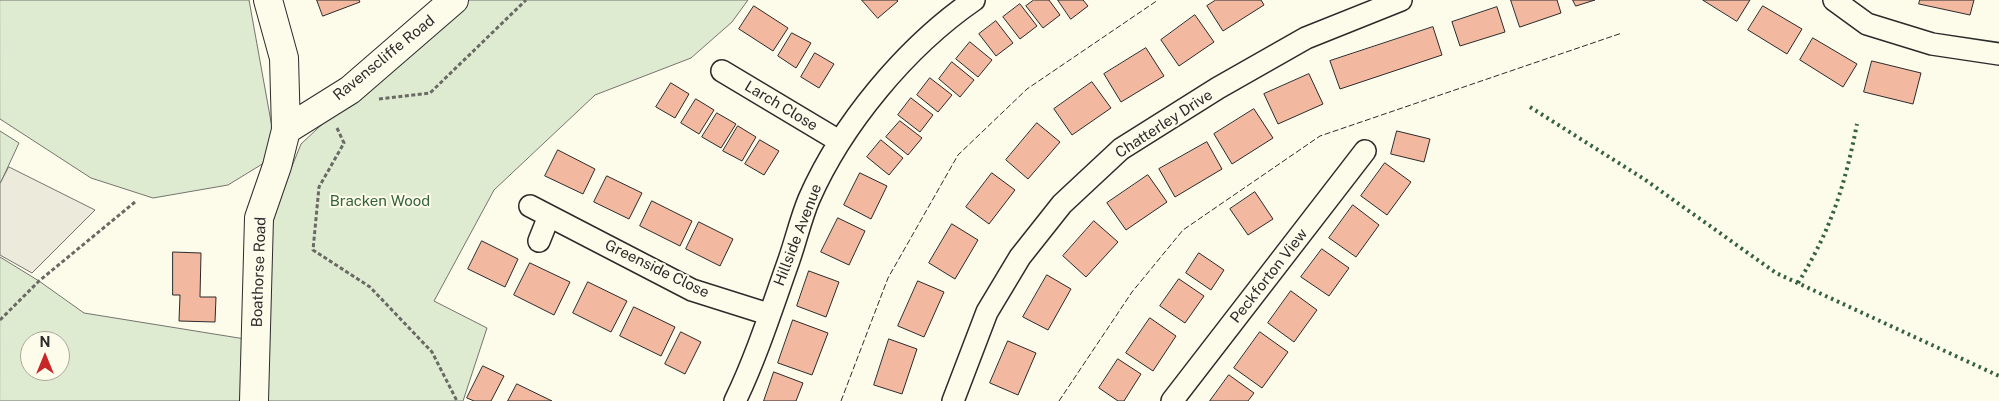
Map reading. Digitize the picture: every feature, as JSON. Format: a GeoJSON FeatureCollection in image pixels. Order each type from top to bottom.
{"type":"FeatureCollection","features":[{"type":"Feature","properties":{"kind":"street","name":"Boathorse Road"},"geometry":{"type":"LineString","coordinates":[[254,401],[259,218],[277,166],[286,130],[284,58],[268,0]]}},
{"type":"Feature","properties":{"kind":"street","name":"Ravenscliffe Road"},"geometry":{"type":"LineString","coordinates":[[286,130],[350,90],[454,0]]}},
{"type":"Feature","properties":{"kind":"street","name":"Chatterley Drive"},"geometry":{"type":"LineString","coordinates":[[953,401],[987,312],[1020,257],[1062,204],[1121,150],[1218,88],[1306,38],[1401,0]]}},
{"type":"Feature","properties":{"kind":"street"},"geometry":{"type":"LineString","coordinates":[[1834,0],[1867,24],[1932,44],[1999,54]]}},
{"type":"Feature","properties":{"kind":"street","name":"Hillside Avenue"},"geometry":{"type":"LineString","coordinates":[[735,401],[809,199],[839,141],[892,72],[963,3]]}},
{"type":"Feature","properties":{"kind":"street","name":"Larch Close"},"geometry":{"type":"LineString","coordinates":[[722,71],[839,141]]}},
{"type":"Feature","properties":{"kind":"street","name":"Peckforton View"},"geometry":{"type":"LineString","coordinates":[[1172,401],[1366,151]]}},
{"type":"Feature","properties":{"kind":"street","name":"Greenside Close"},"geometry":{"type":"LineString","coordinates":[[530,206],[692,290],[768,314]]}},
{"type":"Feature","properties":{"kind":"street"},"geometry":{"type":"LineString","coordinates":[[539,241],[549,216]]}},
{"type":"Feature","properties":{"kind":"path"},"geometry":{"type":"LineString","coordinates":[[372,100],[430,93],[526,0]]}},
{"type":"Feature","properties":{"kind":"path"},"geometry":{"type":"LineString","coordinates":[[324,106],[344,143],[319,187],[313,250],[370,287],[432,352],[457,401]]}},
{"type":"Feature","properties":{"kind":"path"},"geometry":{"type":"LineString","coordinates":[[0,320],[39,281],[135,202]]}},
{"type":"Feature","properties":{"kind":"green space"},"geometry":{"type":"Polygon","coordinates":[[[0,0],[249,0],[277,155],[228,185],[153,198],[91,178],[0,119],[0,0]]]}},
{"type":"Feature","properties":{"kind":"green space","name":"Bracken Wood"},"geometry":{"type":"Polygon","coordinates":[[[469,0],[748,0],[732,22],[691,58],[595,95],[494,190],[434,301],[487,328],[463,401],[266,401],[272,216],[301,144],[331,116],[469,0]]]}},
{"type":"Feature","properties":{"kind":"green space"},"geometry":{"type":"Polygon","coordinates":[[[0,131],[19,143],[0,184],[0,131]]]}},
{"type":"Feature","properties":{"kind":"green space"},"geometry":{"type":"Polygon","coordinates":[[[0,257],[39,281],[84,313],[245,339],[245,401],[0,401],[0,257]]]}},
{"type":"Feature","properties":{"kind":"shaded area"},"geometry":{"type":"Polygon","coordinates":[[[9,167],[95,210],[32,273],[0,255],[0,184],[9,167]]]}},
{"type":"Feature","properties":{"kind":"building"},"geometry":{"type":"Polygon","coordinates":[[[317,0],[359,0],[360,2],[323,16],[317,0]]]}},
{"type":"Feature","properties":{"kind":"building"},"geometry":{"type":"Polygon","coordinates":[[[862,0],[897,0],[898,1],[878,18],[862,0]]]}},
{"type":"Feature","properties":{"kind":"building"},"geometry":{"type":"Polygon","coordinates":[[[1034,0],[1049,0],[1060,15],[1043,28],[1026,6],[1034,0]]]}},
{"type":"Feature","properties":{"kind":"building"},"geometry":{"type":"Polygon","coordinates":[[[1058,0],[1083,0],[1088,6],[1071,19],[1058,0]]]}},
{"type":"Feature","properties":{"kind":"building"},"geometry":{"type":"Polygon","coordinates":[[[1216,0],[1261,0],[1264,5],[1223,31],[1207,6],[1216,0]]]}},
{"type":"Feature","properties":{"kind":"building"},"geometry":{"type":"Polygon","coordinates":[[[1511,0],[1557,0],[1561,13],[1520,27],[1511,0]]]}},
{"type":"Feature","properties":{"kind":"building"},"geometry":{"type":"Polygon","coordinates":[[[1573,0],[1595,0],[1576,6],[1573,0]]]}},
{"type":"Feature","properties":{"kind":"building"},"geometry":{"type":"Polygon","coordinates":[[[1703,0],[1750,0],[1737,21],[1703,0]]]}},
{"type":"Feature","properties":{"kind":"building"},"geometry":{"type":"Polygon","coordinates":[[[1920,0],[1974,0],[1970,15],[1919,4],[1920,0]]]}},
{"type":"Feature","properties":{"kind":"building"},"geometry":{"type":"Polygon","coordinates":[[[1020,4],[1037,26],[1020,39],[1003,17],[1020,4]]]}},
{"type":"Feature","properties":{"kind":"building"},"geometry":{"type":"Polygon","coordinates":[[[754,6],[788,28],[773,51],[739,29],[754,6]]]}},
{"type":"Feature","properties":{"kind":"building"},"geometry":{"type":"Polygon","coordinates":[[[1763,6],[1802,29],[1787,54],[1748,30],[1763,6]]]}},
{"type":"Feature","properties":{"kind":"building"},"geometry":{"type":"Polygon","coordinates":[[[1497,7],[1505,32],[1460,46],[1452,22],[1497,7]]]}},
{"type":"Feature","properties":{"kind":"building"},"geometry":{"type":"Polygon","coordinates":[[[1195,15],[1214,42],[1179,66],[1161,40],[1195,15]]]}},
{"type":"Feature","properties":{"kind":"building"},"geometry":{"type":"Polygon","coordinates":[[[996,21],[1013,43],[996,56],[979,34],[996,21]]]}},
{"type":"Feature","properties":{"kind":"building"},"geometry":{"type":"Polygon","coordinates":[[[1433,27],[1442,55],[1340,89],[1330,61],[1433,27]]]}},
{"type":"Feature","properties":{"kind":"building"},"geometry":{"type":"Polygon","coordinates":[[[792,33],[811,43],[796,68],[778,56],[792,33]]]}},
{"type":"Feature","properties":{"kind":"building"},"geometry":{"type":"Polygon","coordinates":[[[1813,38],[1857,64],[1843,87],[1800,60],[1813,38]]]}},
{"type":"Feature","properties":{"kind":"building"},"geometry":{"type":"Polygon","coordinates":[[[970,42],[992,60],[978,77],[956,59],[970,42]]]}},
{"type":"Feature","properties":{"kind":"building"},"geometry":{"type":"Polygon","coordinates":[[[1146,48],[1164,76],[1121,102],[1104,74],[1146,48]]]}},
{"type":"Feature","properties":{"kind":"building"},"geometry":{"type":"Polygon","coordinates":[[[815,53],[834,64],[819,88],[801,77],[815,53]]]}},
{"type":"Feature","properties":{"kind":"building"},"geometry":{"type":"Polygon","coordinates":[[[1872,61],[1921,73],[1913,104],[1864,92],[1872,61]]]}},
{"type":"Feature","properties":{"kind":"building"},"geometry":{"type":"Polygon","coordinates":[[[952,62],[974,80],[960,97],[939,79],[952,62]]]}},
{"type":"Feature","properties":{"kind":"building"},"geometry":{"type":"Polygon","coordinates":[[[1309,74],[1323,104],[1278,124],[1264,94],[1309,74]]]}},
{"type":"Feature","properties":{"kind":"building"},"geometry":{"type":"Polygon","coordinates":[[[930,78],[952,95],[938,112],[917,95],[930,78]]]}},
{"type":"Feature","properties":{"kind":"building"},"geometry":{"type":"Polygon","coordinates":[[[1092,82],[1111,108],[1072,135],[1054,109],[1092,82]]]}},
{"type":"Feature","properties":{"kind":"building"},"geometry":{"type":"Polygon","coordinates":[[[671,83],[689,94],[675,118],[656,107],[671,83]]]}},
{"type":"Feature","properties":{"kind":"building"},"geometry":{"type":"Polygon","coordinates":[[[911,98],[933,115],[920,132],[898,115],[911,98]]]}},
{"type":"Feature","properties":{"kind":"building"},"geometry":{"type":"Polygon","coordinates":[[[696,99],[714,110],[699,134],[681,123],[696,99]]]}},
{"type":"Feature","properties":{"kind":"building"},"geometry":{"type":"Polygon","coordinates":[[[1254,109],[1273,138],[1232,164],[1214,134],[1254,109]]]}},
{"type":"Feature","properties":{"kind":"building"},"geometry":{"type":"Polygon","coordinates":[[[717,113],[736,124],[721,148],[702,137],[717,113]]]}},
{"type":"Feature","properties":{"kind":"building"},"geometry":{"type":"Polygon","coordinates":[[[900,121],[922,138],[908,155],[886,137],[900,121]]]}},
{"type":"Feature","properties":{"kind":"building"},"geometry":{"type":"Polygon","coordinates":[[[1037,123],[1060,142],[1028,179],[1006,160],[1037,123]]]}},
{"type":"Feature","properties":{"kind":"building"},"geometry":{"type":"Polygon","coordinates":[[[738,126],[756,137],[742,161],[723,151],[738,126]]]}},
{"type":"Feature","properties":{"kind":"building"},"geometry":{"type":"Polygon","coordinates":[[[1397,131],[1430,139],[1424,162],[1391,154],[1397,131]]]}},
{"type":"Feature","properties":{"kind":"building"},"geometry":{"type":"Polygon","coordinates":[[[760,140],[779,151],[764,175],[745,164],[760,140]]]}},
{"type":"Feature","properties":{"kind":"building"},"geometry":{"type":"Polygon","coordinates":[[[881,140],[903,158],[889,175],[867,157],[881,140]]]}},
{"type":"Feature","properties":{"kind":"building"},"geometry":{"type":"Polygon","coordinates":[[[1207,142],[1222,169],[1175,197],[1159,169],[1207,142]]]}},
{"type":"Feature","properties":{"kind":"building"},"geometry":{"type":"Polygon","coordinates":[[[558,150],[595,169],[583,194],[545,176],[558,150]]]}},
{"type":"Feature","properties":{"kind":"building"},"geometry":{"type":"Polygon","coordinates":[[[1385,163],[1411,182],[1387,215],[1361,196],[1385,163]]]}},
{"type":"Feature","properties":{"kind":"building"},"geometry":{"type":"Polygon","coordinates":[[[860,173],[887,186],[871,219],[844,205],[860,173]]]}},
{"type":"Feature","properties":{"kind":"building"},"geometry":{"type":"Polygon","coordinates":[[[992,173],[1015,190],[989,224],[966,207],[992,173]]]}},
{"type":"Feature","properties":{"kind":"building"},"geometry":{"type":"Polygon","coordinates":[[[1148,175],[1167,202],[1126,230],[1107,203],[1148,175]]]}},
{"type":"Feature","properties":{"kind":"building"},"geometry":{"type":"Polygon","coordinates":[[[607,176],[642,193],[629,219],[594,202],[607,176]]]}},
{"type":"Feature","properties":{"kind":"building"},"geometry":{"type":"Polygon","coordinates":[[[1255,192],[1273,219],[1248,235],[1230,209],[1255,192]]]}},
{"type":"Feature","properties":{"kind":"building"},"geometry":{"type":"Polygon","coordinates":[[[652,201],[692,221],[680,246],[640,226],[652,201]]]}},
{"type":"Feature","properties":{"kind":"building"},"geometry":{"type":"Polygon","coordinates":[[[1353,205],[1379,225],[1356,257],[1329,238],[1353,205]]]}},
{"type":"Feature","properties":{"kind":"building"},"geometry":{"type":"Polygon","coordinates":[[[838,218],[865,231],[849,265],[821,252],[838,218]]]}},
{"type":"Feature","properties":{"kind":"building"},"geometry":{"type":"Polygon","coordinates":[[[1094,221],[1118,242],[1086,277],[1063,256],[1094,221]]]}},
{"type":"Feature","properties":{"kind":"building"},"geometry":{"type":"Polygon","coordinates":[[[699,222],[733,239],[720,266],[686,249],[699,222]]]}},
{"type":"Feature","properties":{"kind":"building"},"geometry":{"type":"Polygon","coordinates":[[[952,224],[978,240],[955,279],[929,263],[952,224]]]}},
{"type":"Feature","properties":{"kind":"building"},"geometry":{"type":"Polygon","coordinates":[[[482,241],[518,259],[505,287],[468,269],[482,241]]]}},
{"type":"Feature","properties":{"kind":"building"},"geometry":{"type":"Polygon","coordinates":[[[1322,249],[1349,268],[1329,296],[1301,277],[1322,249]]]}},
{"type":"Feature","properties":{"kind":"building"},"geometry":{"type":"Polygon","coordinates":[[[173,252],[201,253],[200,297],[216,297],[215,322],[179,321],[180,295],[173,295],[173,252]]]}},
{"type":"Feature","properties":{"kind":"building"},"geometry":{"type":"Polygon","coordinates":[[[1199,253],[1224,270],[1211,290],[1186,273],[1199,253]]]}},
{"type":"Feature","properties":{"kind":"building"},"geometry":{"type":"Polygon","coordinates":[[[530,263],[570,282],[554,315],[514,295],[530,263]]]}},
{"type":"Feature","properties":{"kind":"building"},"geometry":{"type":"Polygon","coordinates":[[[809,271],[839,282],[826,317],[797,306],[809,271]]]}},
{"type":"Feature","properties":{"kind":"building"},"geometry":{"type":"Polygon","coordinates":[[[1047,275],[1071,289],[1048,330],[1023,317],[1047,275]]]}},
{"type":"Feature","properties":{"kind":"building"},"geometry":{"type":"Polygon","coordinates":[[[1179,279],[1204,296],[1185,323],[1160,306],[1179,279]]]}},
{"type":"Feature","properties":{"kind":"building"},"geometry":{"type":"Polygon","coordinates":[[[918,281],[944,292],[924,337],[898,326],[918,281]]]}},
{"type":"Feature","properties":{"kind":"building"},"geometry":{"type":"Polygon","coordinates":[[[588,282],[627,301],[611,332],[573,313],[588,282]]]}},
{"type":"Feature","properties":{"kind":"building"},"geometry":{"type":"Polygon","coordinates":[[[1291,291],[1317,310],[1294,342],[1268,323],[1291,291]]]}},
{"type":"Feature","properties":{"kind":"building"},"geometry":{"type":"Polygon","coordinates":[[[634,307],[675,327],[661,356],[620,336],[634,307]]]}},
{"type":"Feature","properties":{"kind":"building"},"geometry":{"type":"Polygon","coordinates":[[[1150,318],[1176,336],[1153,371],[1126,353],[1150,318]]]}},
{"type":"Feature","properties":{"kind":"building"},"geometry":{"type":"Polygon","coordinates":[[[793,320],[828,333],[812,375],[778,363],[793,320]]]}},
{"type":"Feature","properties":{"kind":"building"},"geometry":{"type":"Polygon","coordinates":[[[681,332],[701,342],[685,374],[665,364],[681,332]]]}},
{"type":"Feature","properties":{"kind":"building"},"geometry":{"type":"Polygon","coordinates":[[[1260,332],[1288,352],[1262,388],[1234,368],[1260,332]]]}},
{"type":"Feature","properties":{"kind":"building"},"geometry":{"type":"Polygon","coordinates":[[[889,339],[917,349],[902,394],[874,385],[889,339]]]}},
{"type":"Feature","properties":{"kind":"building"},"geometry":{"type":"Polygon","coordinates":[[[1008,341],[1036,353],[1018,395],[990,383],[1008,341]]]}},
{"type":"Feature","properties":{"kind":"building"},"geometry":{"type":"Polygon","coordinates":[[[1118,359],[1141,374],[1124,401],[1118,401],[1099,388],[1118,359]]]}},
{"type":"Feature","properties":{"kind":"building"},"geometry":{"type":"Polygon","coordinates":[[[483,366],[504,376],[491,401],[474,401],[467,398],[483,366]]]}},
{"type":"Feature","properties":{"kind":"building"},"geometry":{"type":"Polygon","coordinates":[[[774,372],[803,383],[796,401],[764,401],[774,372]]]}},
{"type":"Feature","properties":{"kind":"building"},"geometry":{"type":"Polygon","coordinates":[[[1229,375],[1254,393],[1248,401],[1210,401],[1229,375]]]}},
{"type":"Feature","properties":{"kind":"building"},"geometry":{"type":"Polygon","coordinates":[[[517,384],[552,401],[508,401],[517,384]]]}},
{"type":"Feature","properties":{"kind":"hedge"},"geometry":{"type":"LineString","coordinates":[[1530,107],[1644,179],[1776,273],[1999,376]]}},
{"type":"Feature","properties":{"kind":"hedge"},"geometry":{"type":"LineString","coordinates":[[1798,283],[1810,263],[1835,207],[1842,187],[1857,124]]}},
{"type":"Feature","properties":{"kind":"fence"},"geometry":{"type":"LineString","coordinates":[[841,401],[888,278],[958,155],[1027,89],[1158,0]]}},
{"type":"Feature","properties":{"kind":"fence"},"geometry":{"type":"LineString","coordinates":[[1059,401],[1132,292],[1183,230],[1320,136],[1622,33]]}}]}
